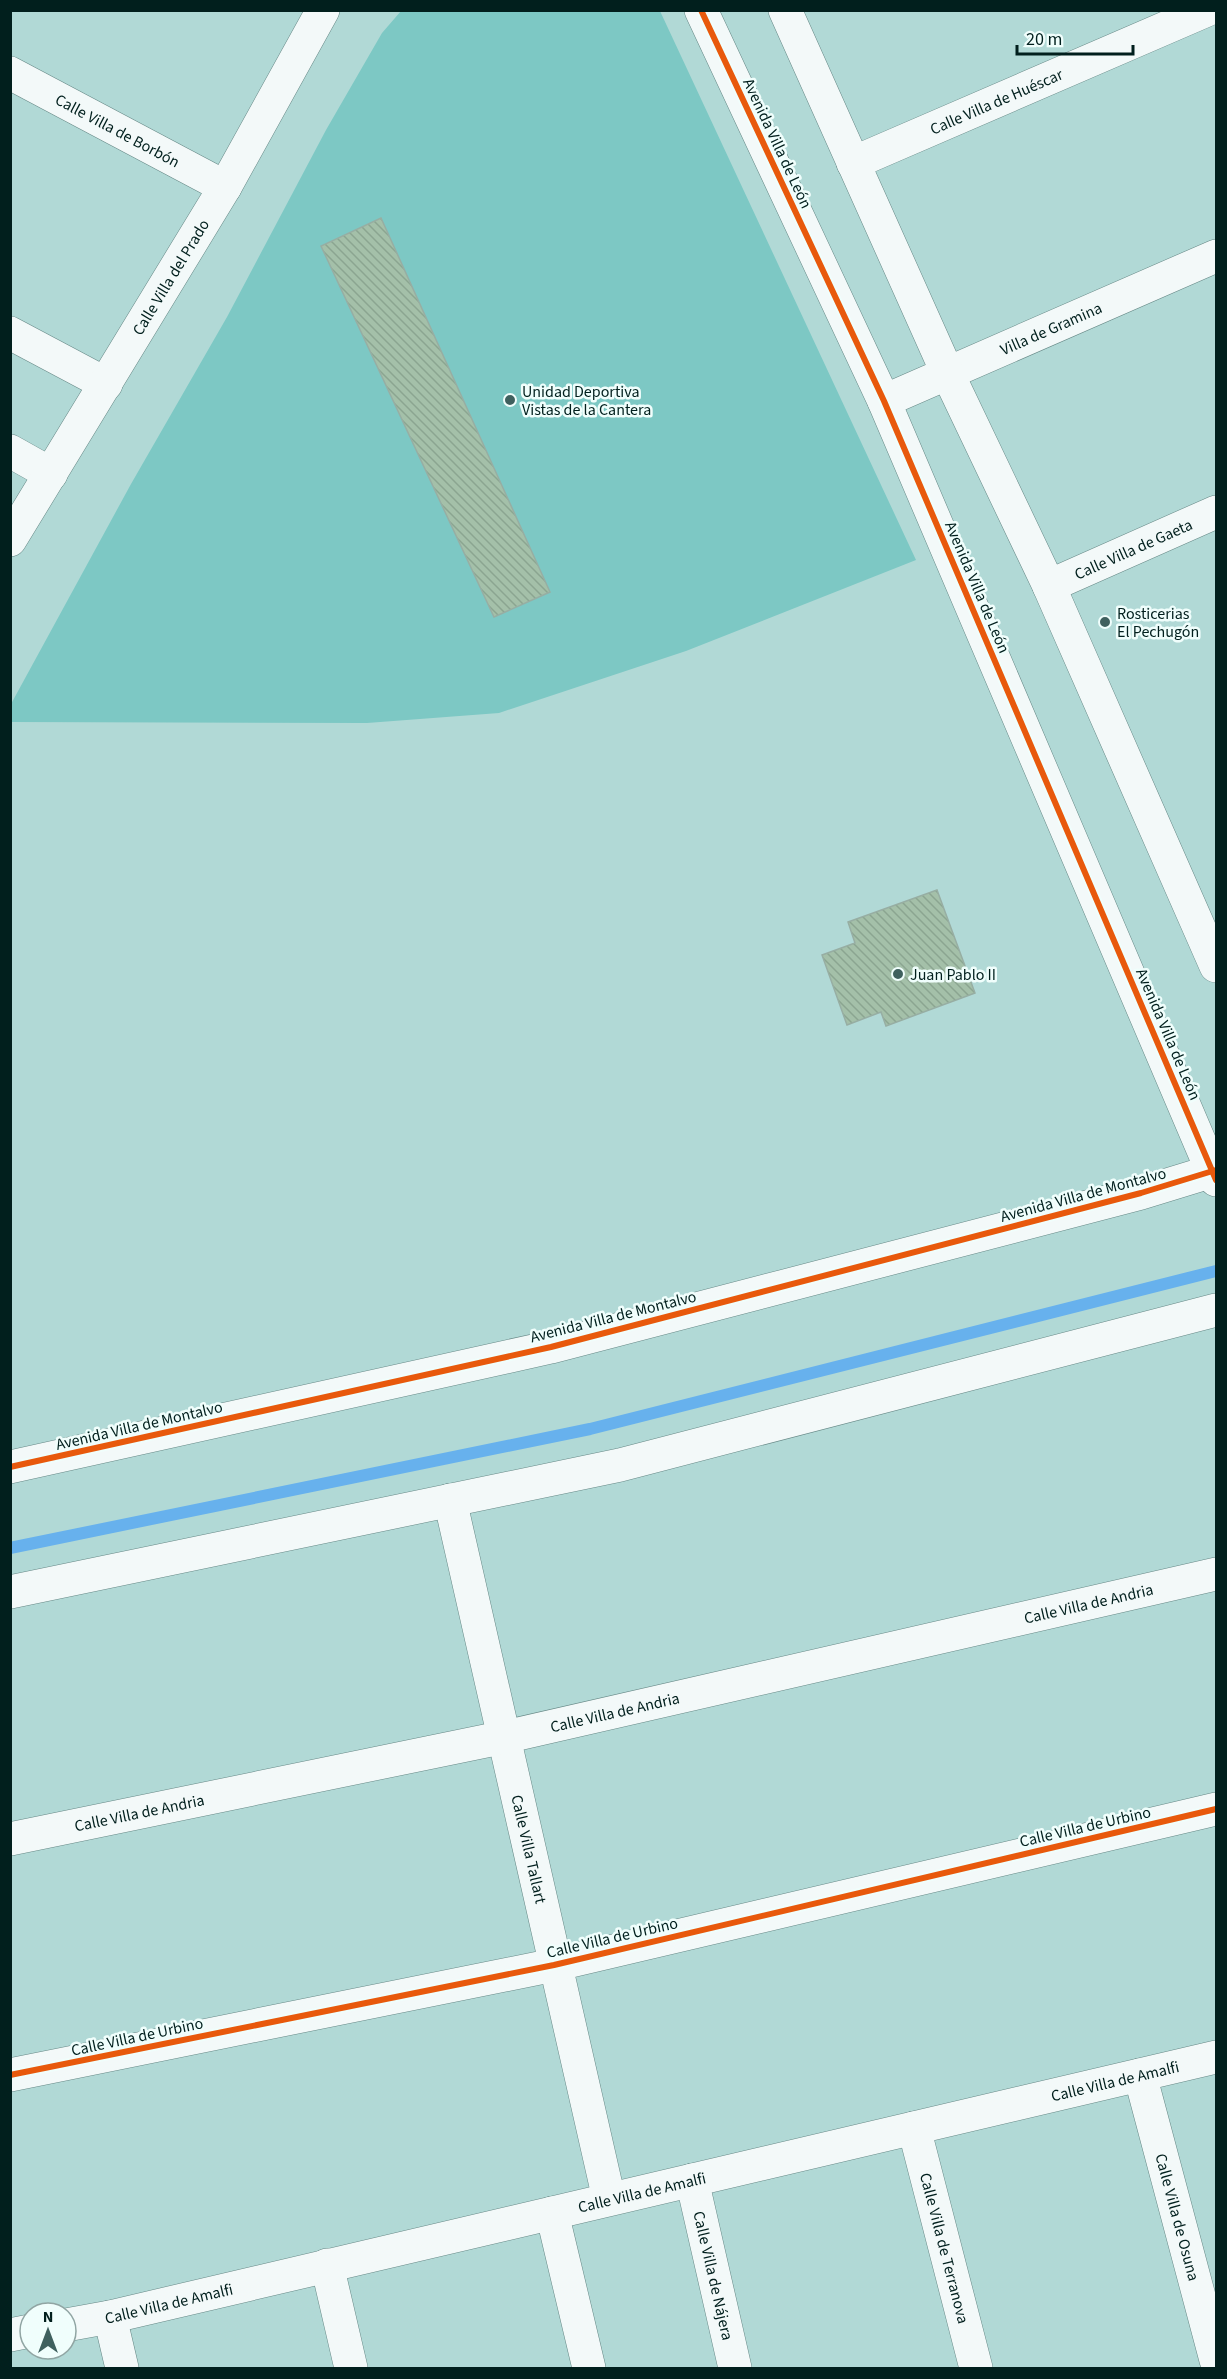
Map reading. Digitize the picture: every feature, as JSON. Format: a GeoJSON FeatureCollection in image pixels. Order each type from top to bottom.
{"type":"FeatureCollection","features":[{"type":"Feature","properties":{"kind":"street","name":"Calle Villa del Prado"},"geometry":{"type":"LineString","coordinates":[[10,540],[225,187],[323,10]]}},
{"type":"Feature","properties":{"kind":"street","name":"Avenida Villa de León"},"geometry":{"type":"LineString","coordinates":[[701,10],[884,401],[1215,1174]]}},
{"type":"Feature","properties":{"kind":"street"},"geometry":{"type":"LineString","coordinates":[[785,10],[947,372],[1049,586],[1216,966]]}},
{"type":"Feature","properties":{"kind":"street","name":"Calle Villa de Huéscar"},"geometry":{"type":"LineString","coordinates":[[853,163],[1207,10]]}},
{"type":"Feature","properties":{"kind":"street","name":"Calle Villa de Borbón"},"geometry":{"type":"LineString","coordinates":[[10,73],[225,187]]}},
{"type":"Feature","properties":{"kind":"street","name":"Villa de Gramina"},"geometry":{"type":"LineString","coordinates":[[884,401],[1216,256]]}},
{"type":"Feature","properties":{"kind":"street"},"geometry":{"type":"LineString","coordinates":[[10,333],[106,384]]}},
{"type":"Feature","properties":{"kind":"street"},"geometry":{"type":"LineString","coordinates":[[10,452],[51,474]]}},
{"type":"Feature","properties":{"kind":"street","name":"Calle Villa de Gaeta"},"geometry":{"type":"LineString","coordinates":[[1049,586],[1216,512]]}},
{"type":"Feature","properties":{"kind":"street","name":"Avenida Villa de Montalvo"},"geometry":{"type":"LineString","coordinates":[[10,1467],[551,1347],[1215,1174]]}},
{"type":"Feature","properties":{"kind":"street"},"geometry":{"type":"LineString","coordinates":[[10,1592],[631,1462],[1216,1310]]}},
{"type":"Feature","properties":{"kind":"street","name":"Calle Villa Tallart"},"geometry":{"type":"LineString","coordinates":[[450,1500],[609,2199]]}},
{"type":"Feature","properties":{"kind":"street","name":"Calle Villa de Andria"},"geometry":{"type":"LineString","coordinates":[[10,1839],[505,1737],[1216,1574]]}},
{"type":"Feature","properties":{"kind":"street","name":"Calle Villa de Urbino"},"geometry":{"type":"LineString","coordinates":[[10,2075],[554,1965],[1216,1809]]}},
{"type":"Feature","properties":{"kind":"street","name":"Calle Villa de Amalfi"},"geometry":{"type":"LineString","coordinates":[[78,2323],[1216,2057]]}},
{"type":"Feature","properties":{"kind":"street","name":"Calle Villa de Osuna"},"geometry":{"type":"LineString","coordinates":[[1140,2075],[1216,2360]]}},
{"type":"Feature","properties":{"kind":"street","name":"Calle Villa de Terranova"},"geometry":{"type":"LineString","coordinates":[[914,2128],[976,2368]]}},
{"type":"Feature","properties":{"kind":"street","name":"Calle Villa de Nájera"},"geometry":{"type":"LineString","coordinates":[[692,2180],[735,2368]]}},
{"type":"Feature","properties":{"kind":"street"},"geometry":{"type":"LineString","coordinates":[[552,2213],[589,2368]]}},
{"type":"Feature","properties":{"kind":"street"},"geometry":{"type":"LineString","coordinates":[[327,2265],[351,2368]]}},
{"type":"Feature","properties":{"kind":"street"},"geometry":{"type":"LineString","coordinates":[[110,2317],[122,2368]]}},
{"type":"Feature","properties":{"kind":"shaded area","name":"Unidad Deportiva Vistas de la Cantera"},"geometry":{"type":"Polygon","coordinates":[[[401,11],[660,11],[916,560],[686,651],[499,713],[367,723],[11,722],[11,704],[131,484],[227,317],[326,130],[382,33],[401,11]]]}},
{"type":"Feature","properties":{"kind":"building"},"geometry":{"type":"Polygon","coordinates":[[[381,218],[550,592],[494,617],[321,246],[381,218]]]}},
{"type":"Feature","properties":{"kind":"building","name":"Juan Pablo II"},"geometry":{"type":"Polygon","coordinates":[[[937,890],[975,993],[886,1026],[881,1012],[847,1025],[822,955],[855,943],[848,922],[937,890]]]}},
{"type":"Feature","properties":{"kind":"waterway"},"geometry":{"type":"LineString","coordinates":[[10,1548],[590,1429],[1216,1271]]}},
{"type":"Feature","properties":{"kind":"cycle path"},"geometry":{"type":"LineString","coordinates":[[701,10],[884,401],[1216,1180]]}},
{"type":"Feature","properties":{"kind":"cycle path"},"geometry":{"type":"LineString","coordinates":[[10,1467],[551,1347],[1141,1193],[1216,1170]]}},
{"type":"Feature","properties":{"kind":"cycle path"},"geometry":{"type":"LineString","coordinates":[[10,2075],[554,1965],[1216,1809]]}},
{"type":"Feature","properties":{"kind":"place","name":"Unidad Deportiva Vistas de la Cantera"},"geometry":{"type":"Point","coordinates":[510,400]}},
{"type":"Feature","properties":{"kind":"place","name":"Rosticerias El Pechugón"},"geometry":{"type":"Point","coordinates":[1105,622]}},
{"type":"Feature","properties":{"kind":"place","name":"Juan Pablo II"},"geometry":{"type":"Point","coordinates":[898,974]}}]}
